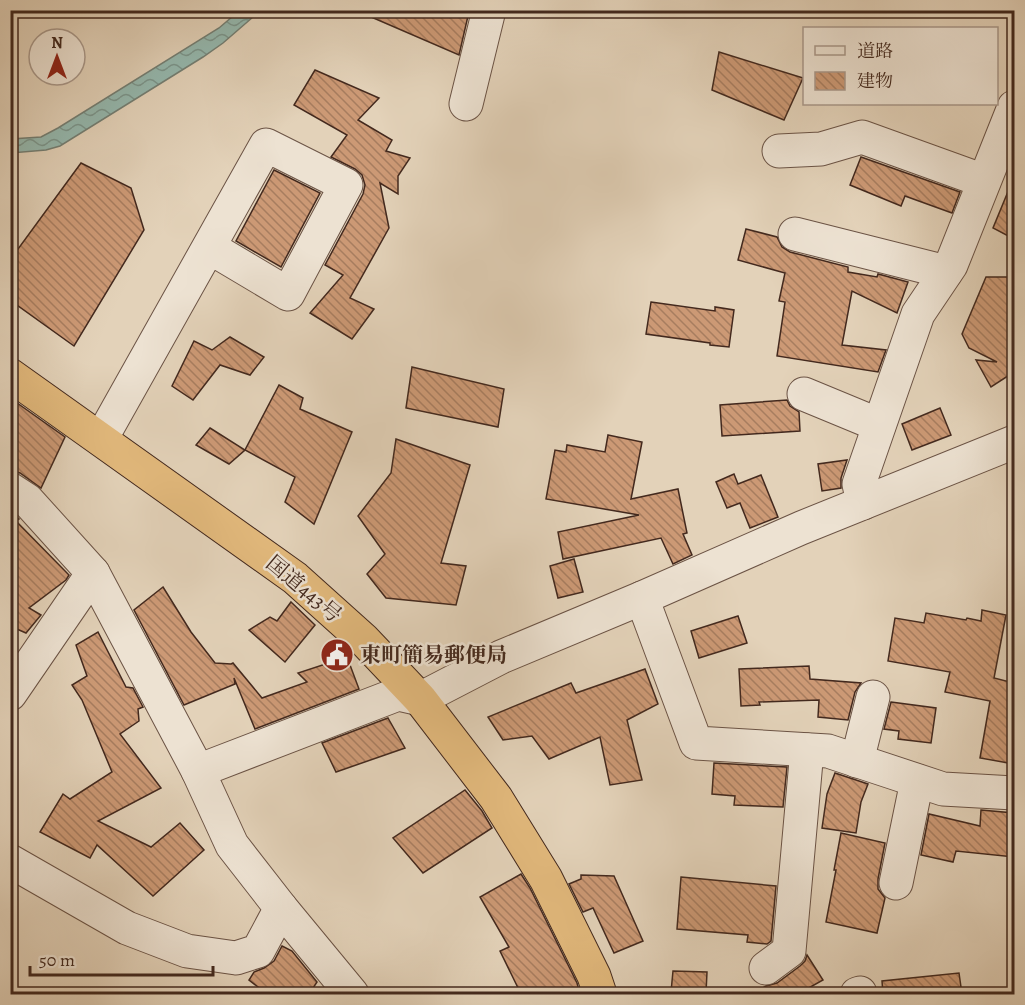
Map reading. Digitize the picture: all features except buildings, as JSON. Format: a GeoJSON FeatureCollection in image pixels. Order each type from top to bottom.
{"type":"FeatureCollection","features":[{"type":"Feature","properties":{"kind":"highway","name":"国道443号"},"geometry":{"type":"LineString","coordinates":[[10,375],[295,578],[364,640],[420,699],[496,798],[546,879],[594,976],[600,994]]}},
{"type":"Feature","properties":{"kind":"street"},"geometry":{"type":"LineString","coordinates":[[466,104],[489,10]]}},
{"type":"Feature","properties":{"kind":"street"},"geometry":{"type":"LineString","coordinates":[[863,503],[859,484],[918,314],[951,265],[1014,106]]}},
{"type":"Feature","properties":{"kind":"street"},"geometry":{"type":"LineString","coordinates":[[779,151],[821,149],[862,137],[984,181]]}},
{"type":"Feature","properties":{"kind":"street"},"geometry":{"type":"LineString","coordinates":[[101,439],[266,145],[346,185],[288,294],[209,247]]}},
{"type":"Feature","properties":{"kind":"street"},"geometry":{"type":"LineString","coordinates":[[795,234],[946,272]]}},
{"type":"Feature","properties":{"kind":"street"},"geometry":{"type":"LineString","coordinates":[[804,394],[879,425]]}},
{"type":"Feature","properties":{"kind":"street"},"geometry":{"type":"LineString","coordinates":[[198,771],[398,694],[420,699],[501,657],[801,528],[1014,442]]}},
{"type":"Feature","properties":{"kind":"street"},"geometry":{"type":"LineString","coordinates":[[10,489],[27,500],[93,573],[198,771],[232,845],[352,994]]}},
{"type":"Feature","properties":{"kind":"street"},"geometry":{"type":"LineString","coordinates":[[10,694],[93,573]]}},
{"type":"Feature","properties":{"kind":"street"},"geometry":{"type":"LineString","coordinates":[[642,598],[696,743],[828,751],[943,789],[1014,793]]}},
{"type":"Feature","properties":{"kind":"street"},"geometry":{"type":"LineString","coordinates":[[857,761],[873,697]]}},
{"type":"Feature","properties":{"kind":"street"},"geometry":{"type":"LineString","coordinates":[[766,968],[789,951],[807,750]]}},
{"type":"Feature","properties":{"kind":"street"},"geometry":{"type":"LineString","coordinates":[[896,883],[917,781]]}},
{"type":"Feature","properties":{"kind":"street"},"geometry":{"type":"LineString","coordinates":[[10,861],[127,928],[187,951],[236,958],[258,951],[281,908]]}},
{"type":"Feature","properties":{"kind":"water"},"geometry":{"type":"Polygon","coordinates":[[[239,11],[259,11],[223,43],[203,57],[60,146],[46,150],[11,153],[11,139],[41,137],[58,128],[219,28],[239,11]]]}},
{"type":"Feature","properties":{"kind":"place","name":"東町簡易郵便局"},"geometry":{"type":"Point","coordinates":[337,655]}}]}
